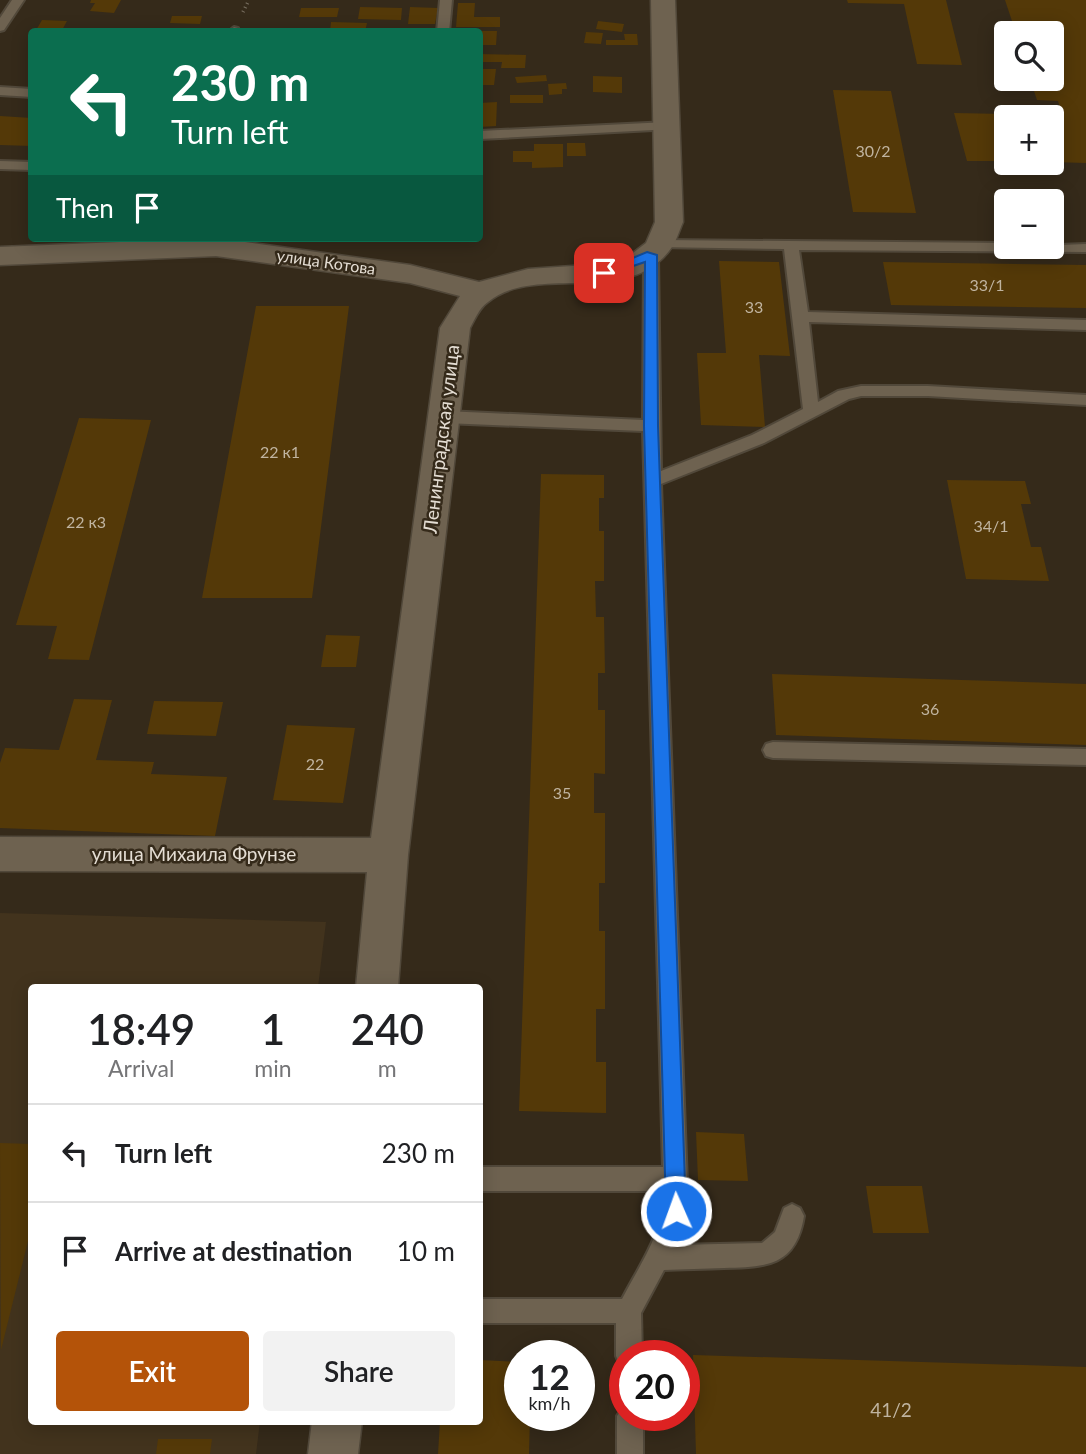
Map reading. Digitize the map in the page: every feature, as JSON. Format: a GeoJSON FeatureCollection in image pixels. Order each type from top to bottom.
{"type":"FeatureCollection","features":[{"type":"Feature","properties":{"kind":"street"},"geometry":{"type":"LineString","coordinates":[[482,292],[505,282],[617,270],[657,249],[669,222],[663,0]]}},
{"type":"Feature","properties":{"kind":"street","name":"улица Котова"},"geometry":{"type":"LineString","coordinates":[[0,256],[217,242],[410,274],[482,292]]}},
{"type":"Feature","properties":{"kind":"street","name":"Ленинградская улица"},"geometry":{"type":"LineString","coordinates":[[377,984],[388,855],[455,328],[466,308],[482,292]]}},
{"type":"Feature","properties":{"kind":"street","name":"улица Михаила Фрунзе"},"geometry":{"type":"LineString","coordinates":[[0,854],[388,855]]}},
{"type":"Feature","properties":{"kind":"street"},"geometry":{"type":"LineString","coordinates":[[333,1454],[337,1425]]}},
{"type":"Feature","properties":{"kind":"lane"},"geometry":{"type":"LineString","coordinates":[[0,27],[18,0]]}},
{"type":"Feature","properties":{"kind":"lane"},"geometry":{"type":"LineString","coordinates":[[443,28],[446,0]]}},
{"type":"Feature","properties":{"kind":"lane"},"geometry":{"type":"LineString","coordinates":[[0,91],[28,93]]}},
{"type":"Feature","properties":{"kind":"lane"},"geometry":{"type":"LineString","coordinates":[[483,135],[668,126]]}},
{"type":"Feature","properties":{"kind":"lane"},"geometry":{"type":"LineString","coordinates":[[0,165],[28,166]]}},
{"type":"Feature","properties":{"kind":"lane"},"geometry":{"type":"LineString","coordinates":[[791,245],[802,317],[811,413]]}},
{"type":"Feature","properties":{"kind":"lane"},"geometry":{"type":"LineString","coordinates":[[629,1340],[629,1311],[676,1211],[651,426],[657,249],[791,245],[1086,248]]}},
{"type":"Feature","properties":{"kind":"lane"},"geometry":{"type":"LineString","coordinates":[[802,317],[1086,326]]}},
{"type":"Feature","properties":{"kind":"lane"},"geometry":{"type":"LineString","coordinates":[[653,481],[758,439],[844,395],[861,391],[928,391],[1086,400]]}},
{"type":"Feature","properties":{"kind":"lane"},"geometry":{"type":"LineString","coordinates":[[445,417],[651,426]]}},
{"type":"Feature","properties":{"kind":"lane"},"geometry":{"type":"LineString","coordinates":[[773,750],[1086,757]]}},
{"type":"Feature","properties":{"kind":"lane"},"geometry":{"type":"LineString","coordinates":[[483,1179],[675,1180]]}},
{"type":"Feature","properties":{"kind":"lane"},"geometry":{"type":"LineString","coordinates":[[656,1258],[763,1255],[779,1249],[790,1234],[792,1216]]}},
{"type":"Feature","properties":{"kind":"lane"},"geometry":{"type":"LineString","coordinates":[[483,1311],[629,1311]]}},
{"type":"Feature","properties":{"kind":"lane"},"geometry":{"type":"LineString","coordinates":[[630,1431],[630,1454]]}},
{"type":"Feature","properties":{"kind":"shaded area"},"geometry":{"type":"Polygon","coordinates":[[[0,913],[326,922],[318,984],[28,984],[28,1425],[260,1425],[256,1454],[0,1454],[0,913]]]}},
{"type":"Feature","properties":{"kind":"building"},"geometry":{"type":"Polygon","coordinates":[[[91,0],[121,0],[114,13],[90,11],[95,3],[90,3],[91,0]]]}},
{"type":"Feature","properties":{"kind":"building"},"geometry":{"type":"Polygon","coordinates":[[[847,0],[946,0],[962,65],[917,64],[904,4],[848,3],[847,0]]]}},
{"type":"Feature","properties":{"kind":"building"},"geometry":{"type":"Polygon","coordinates":[[[1005,0],[1086,0],[1086,163],[1064,162],[1064,105],[1059,105],[1058,101],[1037,100],[1034,91],[1064,91],[1064,21],[1012,21],[1005,0]]]}},
{"type":"Feature","properties":{"kind":"building"},"geometry":{"type":"Polygon","coordinates":[[[458,3],[475,3],[474,17],[500,17],[500,27],[456,27],[458,3]]]}},
{"type":"Feature","properties":{"kind":"building"},"geometry":{"type":"Polygon","coordinates":[[[360,7],[402,8],[401,20],[358,19],[360,7]]]}},
{"type":"Feature","properties":{"kind":"building"},"geometry":{"type":"Polygon","coordinates":[[[410,7],[438,8],[435,24],[408,24],[410,7]]]}},
{"type":"Feature","properties":{"kind":"building"},"geometry":{"type":"Polygon","coordinates":[[[301,8],[339,8],[337,17],[299,17],[301,8]]]}},
{"type":"Feature","properties":{"kind":"building"},"geometry":{"type":"Polygon","coordinates":[[[172,16],[202,16],[200,24],[170,23],[172,16]]]}},
{"type":"Feature","properties":{"kind":"building"},"geometry":{"type":"Polygon","coordinates":[[[42,20],[67,21],[63,28],[37,28],[42,20]]]}},
{"type":"Feature","properties":{"kind":"building"},"geometry":{"type":"Polygon","coordinates":[[[598,21],[624,24],[622,32],[596,29],[598,21]]]}},
{"type":"Feature","properties":{"kind":"building"},"geometry":{"type":"Polygon","coordinates":[[[331,22],[367,23],[366,28],[330,28],[331,22]]]}},
{"type":"Feature","properties":{"kind":"building"},"geometry":{"type":"Polygon","coordinates":[[[483,31],[497,31],[496,45],[483,45],[483,31]]]}},
{"type":"Feature","properties":{"kind":"building"},"geometry":{"type":"Polygon","coordinates":[[[586,32],[603,33],[601,44],[584,43],[586,32]]]}},
{"type":"Feature","properties":{"kind":"building"},"geometry":{"type":"Polygon","coordinates":[[[624,34],[637,34],[638,45],[606,45],[606,40],[625,40],[624,34]]]}},
{"type":"Feature","properties":{"kind":"building"},"geometry":{"type":"Polygon","coordinates":[[[483,54],[526,55],[525,68],[501,68],[502,62],[483,62],[483,54]]]}},
{"type":"Feature","properties":{"kind":"building"},"geometry":{"type":"Polygon","coordinates":[[[483,69],[496,69],[494,85],[483,85],[483,69]]]}},
{"type":"Feature","properties":{"kind":"building"},"geometry":{"type":"Polygon","coordinates":[[[546,75],[547,81],[517,83],[515,77],[546,75]]]}},
{"type":"Feature","properties":{"kind":"building"},"geometry":{"type":"Polygon","coordinates":[[[593,76],[622,77],[622,93],[593,92],[593,76]]]}},
{"type":"Feature","properties":{"kind":"building"},"geometry":{"type":"Polygon","coordinates":[[[566,83],[567,89],[562,89],[562,94],[549,95],[548,84],[566,83]]]}},
{"type":"Feature","properties":{"kind":"building"},"geometry":{"type":"Polygon","coordinates":[[[833,90],[891,91],[916,213],[853,212],[833,90]]]}},
{"type":"Feature","properties":{"kind":"building"},"geometry":{"type":"Polygon","coordinates":[[[510,95],[543,95],[543,103],[510,103],[510,95]]]}},
{"type":"Feature","properties":{"kind":"building"},"geometry":{"type":"Polygon","coordinates":[[[497,102],[496,126],[483,127],[483,103],[497,102]]]}},
{"type":"Feature","properties":{"kind":"building"},"geometry":{"type":"Polygon","coordinates":[[[954,113],[994,114],[994,161],[967,161],[954,113]]]}},
{"type":"Feature","properties":{"kind":"building"},"geometry":{"type":"Polygon","coordinates":[[[0,116],[28,118],[28,146],[0,145],[0,116]]]}},
{"type":"Feature","properties":{"kind":"building"},"geometry":{"type":"Polygon","coordinates":[[[567,143],[585,143],[586,156],[567,156],[567,143]]]}},
{"type":"Feature","properties":{"kind":"building"},"geometry":{"type":"Polygon","coordinates":[[[534,144],[563,144],[563,167],[532,168],[532,162],[513,162],[513,151],[534,151],[534,144]]]}},
{"type":"Feature","properties":{"kind":"building"},"geometry":{"type":"Polygon","coordinates":[[[719,261],[779,262],[790,356],[759,355],[765,427],[701,425],[697,353],[726,353],[719,261]]]}},
{"type":"Feature","properties":{"kind":"building"},"geometry":{"type":"Polygon","coordinates":[[[883,262],[1086,265],[1086,308],[891,305],[883,262]]]}},
{"type":"Feature","properties":{"kind":"building"},"geometry":{"type":"Polygon","coordinates":[[[256,306],[349,306],[312,598],[202,598],[256,306]]]}},
{"type":"Feature","properties":{"kind":"building"},"geometry":{"type":"Polygon","coordinates":[[[79,418],[151,420],[89,660],[48,659],[57,626],[16,625],[79,418]]]}},
{"type":"Feature","properties":{"kind":"building"},"geometry":{"type":"Polygon","coordinates":[[[541,474],[604,475],[604,498],[599,498],[599,531],[604,531],[604,581],[595,581],[596,617],[604,617],[605,673],[598,673],[598,710],[605,710],[605,774],[594,773],[594,813],[605,813],[605,883],[599,883],[599,931],[605,931],[605,1009],[596,1009],[596,1062],[606,1062],[606,1113],[519,1111],[541,474]]]}},
{"type":"Feature","properties":{"kind":"building"},"geometry":{"type":"Polygon","coordinates":[[[947,480],[1025,481],[1031,504],[1021,504],[1031,547],[1041,547],[1049,581],[966,579],[947,480]]]}},
{"type":"Feature","properties":{"kind":"building"},"geometry":{"type":"Polygon","coordinates":[[[326,635],[360,636],[356,667],[321,667],[326,635]]]}},
{"type":"Feature","properties":{"kind":"building"},"geometry":{"type":"Polygon","coordinates":[[[772,674],[1086,684],[1086,745],[776,735],[772,674]]]}},
{"type":"Feature","properties":{"kind":"building"},"geometry":{"type":"Polygon","coordinates":[[[74,699],[112,700],[96,760],[154,762],[151,774],[227,777],[215,836],[0,828],[0,763],[5,748],[59,750],[74,699]]]}},
{"type":"Feature","properties":{"kind":"building"},"geometry":{"type":"Polygon","coordinates":[[[154,701],[223,702],[216,736],[147,734],[154,701]]]}},
{"type":"Feature","properties":{"kind":"building"},"geometry":{"type":"Polygon","coordinates":[[[287,725],[355,728],[343,803],[273,800],[287,725]]]}},
{"type":"Feature","properties":{"kind":"building"},"geometry":{"type":"Polygon","coordinates":[[[696,1132],[744,1134],[748,1181],[698,1180],[696,1132]]]}},
{"type":"Feature","properties":{"kind":"building"},"geometry":{"type":"Polygon","coordinates":[[[0,1143],[28,1144],[28,1241],[1,1350],[0,1143]]]}},
{"type":"Feature","properties":{"kind":"building"},"geometry":{"type":"Polygon","coordinates":[[[866,1186],[922,1186],[929,1233],[873,1233],[866,1186]]]}},
{"type":"Feature","properties":{"kind":"building"},"geometry":{"type":"Polygon","coordinates":[[[700,1355],[1086,1367],[1086,1454],[696,1454],[695,1431],[700,1431],[700,1355]]]}},
{"type":"Feature","properties":{"kind":"building"},"geometry":{"type":"Polygon","coordinates":[[[483,1360],[504,1361],[504,1431],[530,1431],[529,1454],[438,1454],[440,1425],[483,1425],[483,1360]]]}},
{"type":"Feature","properties":{"kind":"building"},"geometry":{"type":"Polygon","coordinates":[[[158,1439],[212,1439],[210,1454],[156,1454],[158,1439]]]}},
{"type":"Feature","properties":{"kind":"route"},"geometry":{"type":"LineString","coordinates":[[604,273],[651,255],[651,426],[676,1211]]}}]}
